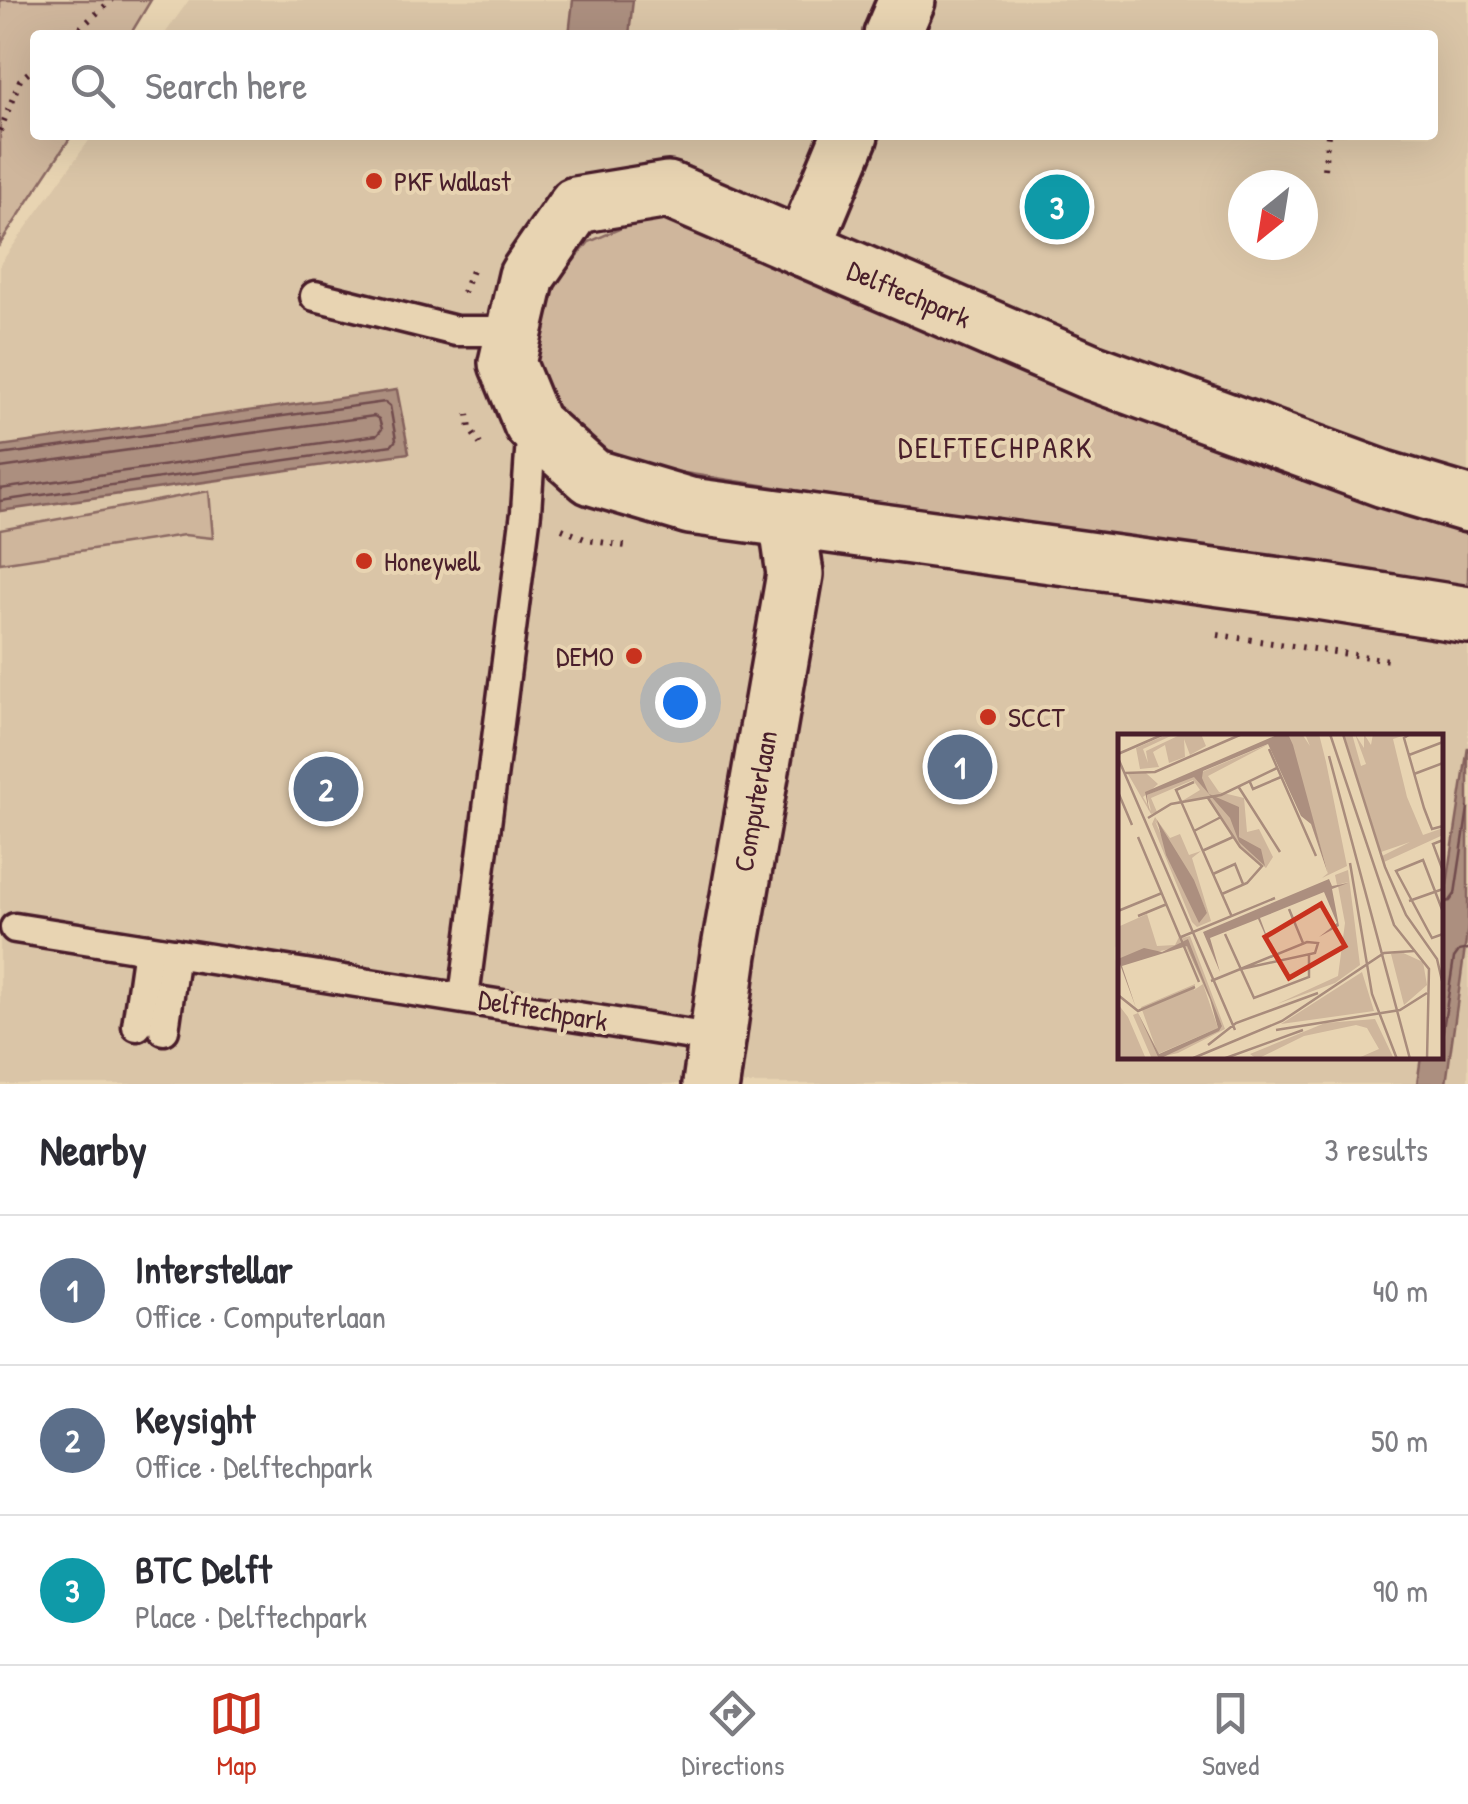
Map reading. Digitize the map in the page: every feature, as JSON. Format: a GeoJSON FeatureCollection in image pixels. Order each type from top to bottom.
{"type":"FeatureCollection","features":[{"type":"Feature","properties":{"kind":"street"},"geometry":{"type":"LineString","coordinates":[[894,30],[907,0]]}},
{"type":"Feature","properties":{"kind":"street"},"geometry":{"type":"LineString","coordinates":[[803,248],[848,140]]}},
{"type":"Feature","properties":{"kind":"street","name":"Delftechpark"},"geometry":{"type":"LineString","coordinates":[[1468,504],[1384,478],[1088,371],[668,190],[576,206],[527,276],[506,362],[532,424],[592,476],[690,506],[1468,615]]}},
{"type":"Feature","properties":{"kind":"street","name":"Computerlaan"},"geometry":{"type":"LineString","coordinates":[[714,1062],[795,574],[787,519]]}},
{"type":"Feature","properties":{"kind":"lane"},"geometry":{"type":"LineString","coordinates":[[314,296],[456,331],[514,331]]}},
{"type":"Feature","properties":{"kind":"lane","name":"Delftechpark"},"geometry":{"type":"LineString","coordinates":[[532,424],[526,512],[464,997],[714,1062]]}},
{"type":"Feature","properties":{"kind":"lane"},"geometry":{"type":"LineString","coordinates":[[14,928],[464,997]]}},
{"type":"Feature","properties":{"kind":"lane"},"geometry":{"type":"LineString","coordinates":[[150,1028],[162,951]]}},
{"type":"Feature","properties":{"kind":"path"},"geometry":{"type":"LineString","coordinates":[[78,30],[112,0]]}},
{"type":"Feature","properties":{"kind":"path"},"geometry":{"type":"LineString","coordinates":[[0,130],[20,80],[30,71]]}},
{"type":"Feature","properties":{"kind":"path"},"geometry":{"type":"LineString","coordinates":[[1324,169],[1327,140]]}},
{"type":"Feature","properties":{"kind":"path"},"geometry":{"type":"LineString","coordinates":[[456,331],[464,284],[474,267]]}},
{"type":"Feature","properties":{"kind":"path"},"geometry":{"type":"LineString","coordinates":[[467,409],[470,429],[526,512],[588,540],[644,549]]}},
{"type":"Feature","properties":{"kind":"path"},"geometry":{"type":"LineString","coordinates":[[1211,634],[1409,663]]}},
{"type":"Feature","properties":{"kind":"shaded area"},"geometry":{"type":"Polygon","coordinates":[[[0,0],[151,0],[133,30],[30,30],[30,140],[69,140],[0,244],[0,0]]]}},
{"type":"Feature","properties":{"kind":"shaded area"},"geometry":{"type":"Polygon","coordinates":[[[189,0],[573,0],[570,30],[168,30],[189,0]]]}},
{"type":"Feature","properties":{"kind":"shaded area"},"geometry":{"type":"Polygon","coordinates":[[[633,0],[1468,0],[1468,1084],[0,1084],[0,511],[409,452],[396,390],[0,446],[0,264],[89,140],[1438,140],[1438,30],[630,30],[633,0]]]}},
{"type":"Feature","properties":{"kind":"shaded area"},"geometry":{"type":"Polygon","coordinates":[[[642,219],[689,221],[1468,528],[1468,594],[633,465],[583,440],[539,388],[536,329],[560,278],[589,242],[642,219]]]}},
{"type":"Feature","properties":{"kind":"shaded area"},"geometry":{"type":"Polygon","coordinates":[[[209,491],[213,538],[184,535],[0,563],[0,530],[209,491]]]}},
{"type":"Feature","properties":{"kind":"water"},"geometry":{"type":"Polygon","coordinates":[[[573,0],[633,0],[630,30],[570,30],[573,0]]]}},
{"type":"Feature","properties":{"kind":"water"},"geometry":{"type":"Polygon","coordinates":[[[397,390],[409,453],[0,511],[0,446],[397,390]]]}},
{"type":"Feature","properties":{"kind":"water"},"geometry":{"type":"Polygon","coordinates":[[[1468,747],[1468,926],[1446,1084],[1417,1084],[1421,1059],[1443,1059],[1443,911],[1468,747]]]}},
{"type":"Feature","properties":{"kind":"place","name":"PKF Wallast"},"geometry":{"type":"Point","coordinates":[374,181]}},
{"type":"Feature","properties":{"kind":"place","name":"BTC Delft"},"geometry":{"type":"Point","coordinates":[1057,207]}},
{"type":"Feature","properties":{"kind":"place","name":"Honeywell"},"geometry":{"type":"Point","coordinates":[364,561]}},
{"type":"Feature","properties":{"kind":"place","name":"DEMO"},"geometry":{"type":"Point","coordinates":[634,656]}},
{"type":"Feature","properties":{"kind":"place","name":"SCCT"},"geometry":{"type":"Point","coordinates":[988,717]}},
{"type":"Feature","properties":{"kind":"place","name":"Interstellar"},"geometry":{"type":"Point","coordinates":[960,767]}},
{"type":"Feature","properties":{"kind":"place","name":"Keysight"},"geometry":{"type":"Point","coordinates":[326,789]}},
{"type":"Feature","properties":{"kind":"district","name":"DELFTECHPARK"},"geometry":{"type":"Point","coordinates":[996,447]}}]}
